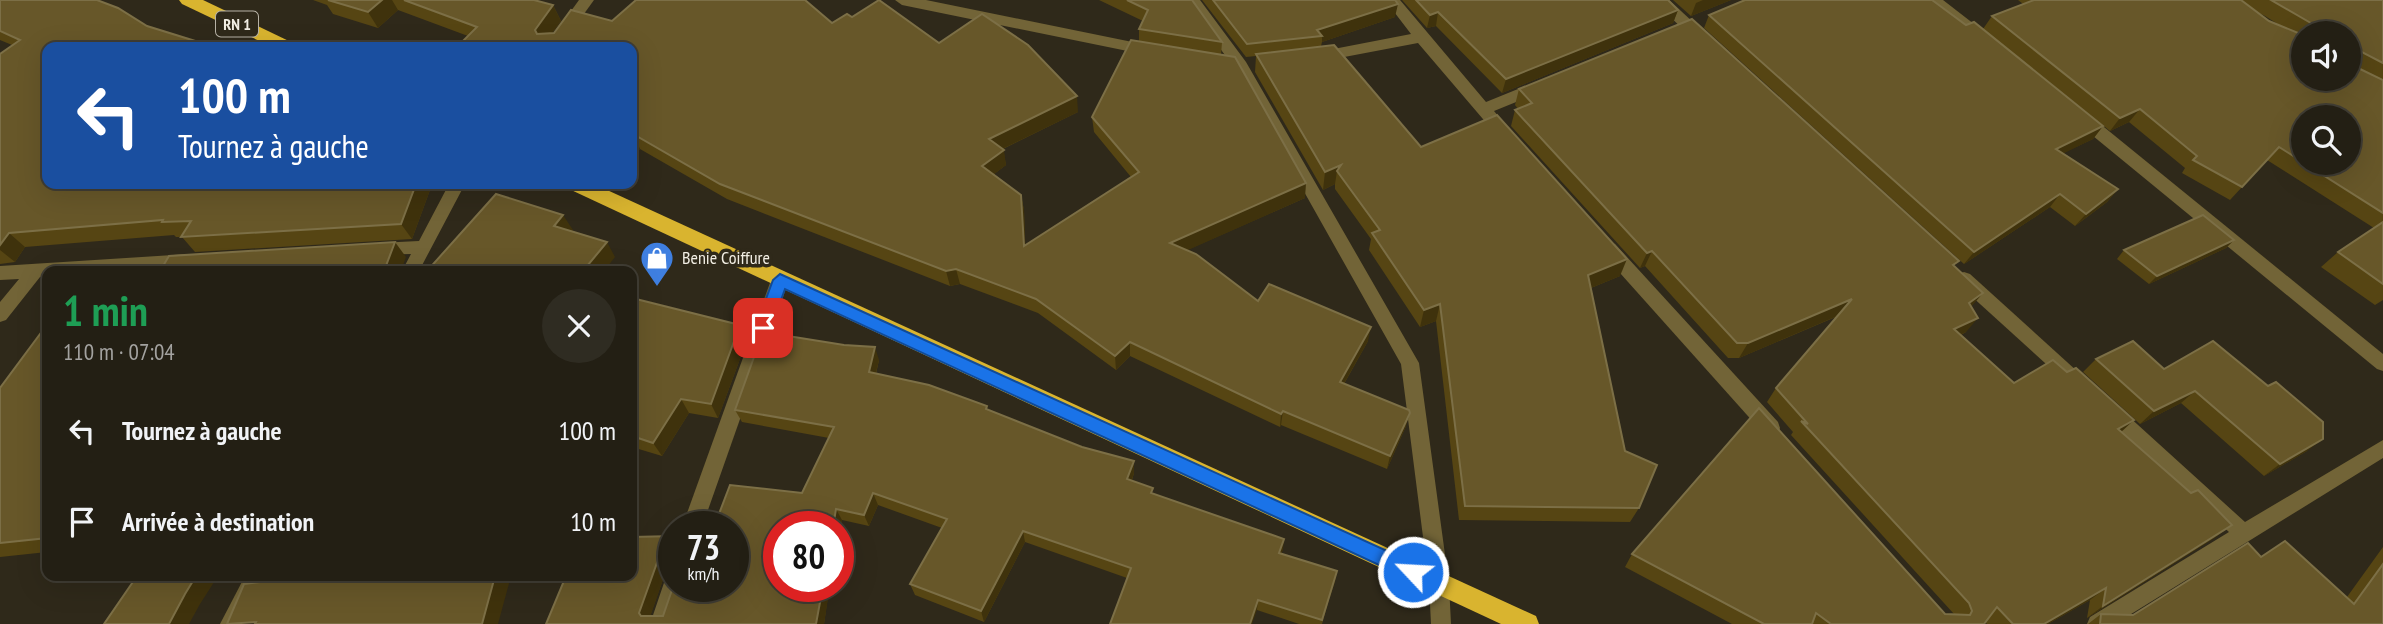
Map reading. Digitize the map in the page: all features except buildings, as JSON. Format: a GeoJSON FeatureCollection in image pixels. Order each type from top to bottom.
{"type":"FeatureCollection","features":[{"type":"Feature","properties":{"kind":"highway","name":"RN 1"},"geometry":{"type":"LineString","coordinates":[[188,0],[277,42]]}},
{"type":"Feature","properties":{"kind":"highway"},"geometry":{"type":"LineString","coordinates":[[587,189],[1527,624]]}},
{"type":"Feature","properties":{"kind":"street"},"geometry":{"type":"LineString","coordinates":[[556,42],[587,0]]}},
{"type":"Feature","properties":{"kind":"street"},"geometry":{"type":"LineString","coordinates":[[902,0],[1173,55]]}},
{"type":"Feature","properties":{"kind":"street"},"geometry":{"type":"LineString","coordinates":[[1192,0],[1248,65],[1410,363],[1439,584],[1441,624]]}},
{"type":"Feature","properties":{"kind":"street"},"geometry":{"type":"LineString","coordinates":[[1392,0],[1420,37],[1520,150]]}},
{"type":"Feature","properties":{"kind":"street"},"geometry":{"type":"LineString","coordinates":[[1660,0],[1709,46]]}},
{"type":"Feature","properties":{"kind":"street"},"geometry":{"type":"LineString","coordinates":[[1934,0],[1988,43]]}},
{"type":"Feature","properties":{"kind":"street"},"geometry":{"type":"LineString","coordinates":[[1304,58],[1420,37]]}},
{"type":"Feature","properties":{"kind":"street"},"geometry":{"type":"LineString","coordinates":[[1214,61],[1248,65]]}},
{"type":"Feature","properties":{"kind":"street"},"geometry":{"type":"LineString","coordinates":[[1483,109],[1559,79]]}},
{"type":"Feature","properties":{"kind":"street"},"geometry":{"type":"LineString","coordinates":[[2064,103],[2383,364]]}},
{"type":"Feature","properties":{"kind":"street"},"geometry":{"type":"LineString","coordinates":[[414,266],[454,189]]}},
{"type":"Feature","properties":{"kind":"street"},"geometry":{"type":"LineString","coordinates":[[1594,232],[1785,444]]}},
{"type":"Feature","properties":{"kind":"street"},"geometry":{"type":"LineString","coordinates":[[354,251],[424,247]]}},
{"type":"Feature","properties":{"kind":"street"},"geometry":{"type":"LineString","coordinates":[[118,266],[200,261]]}},
{"type":"Feature","properties":{"kind":"street"},"geometry":{"type":"LineString","coordinates":[[1951,267],[2244,534]]}},
{"type":"Feature","properties":{"kind":"street"},"geometry":{"type":"LineString","coordinates":[[0,316],[35,271]]}},
{"type":"Feature","properties":{"kind":"street"},"geometry":{"type":"LineString","coordinates":[[0,273],[42,271]]}},
{"type":"Feature","properties":{"kind":"street"},"geometry":{"type":"LineString","coordinates":[[698,511],[780,280]]}},
{"type":"Feature","properties":{"kind":"street"},"geometry":{"type":"LineString","coordinates":[[2097,624],[2383,448]]}},
{"type":"Feature","properties":{"kind":"street"},"geometry":{"type":"LineString","coordinates":[[230,624],[252,581]]}},
{"type":"Feature","properties":{"kind":"street"},"geometry":{"type":"LineString","coordinates":[[660,624],[667,602]]}},
{"type":"Feature","properties":{"kind":"place","name":"Benie Coiffure"},"geometry":{"type":"Point","coordinates":[657,288]}},
{"type":"Feature","properties":{"kind":"route"},"geometry":{"type":"LineString","coordinates":[[763,328],[780,280],[1413,572]]}}]}
